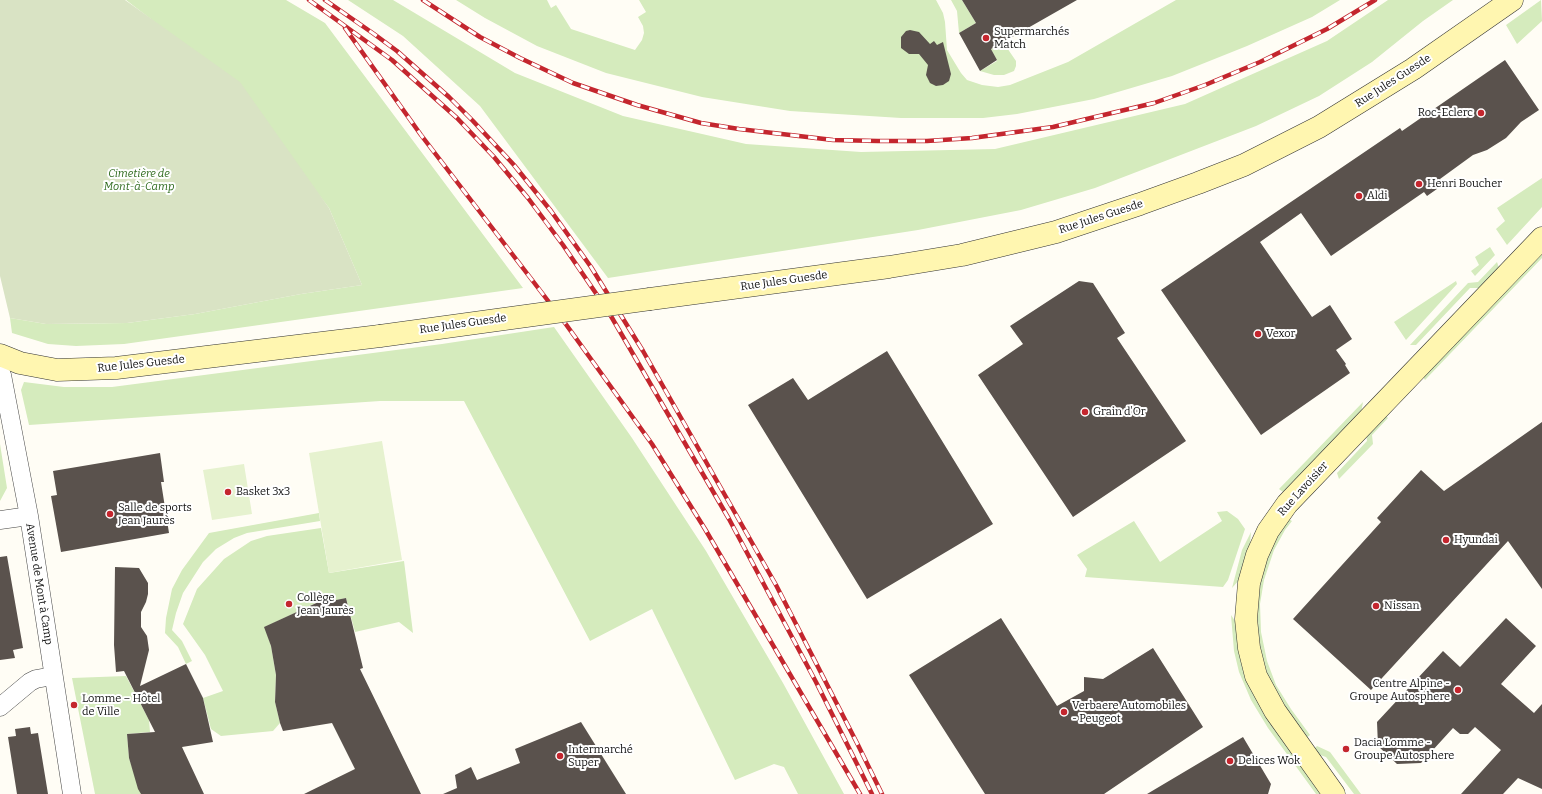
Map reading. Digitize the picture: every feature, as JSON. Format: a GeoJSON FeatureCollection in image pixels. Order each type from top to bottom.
{"type":"FeatureCollection","features":[{"type":"Feature","properties":{"kind":"street","name":"Rue Jules Guesde"},"geometry":{"type":"LineString","coordinates":[[1,365],[20,363],[57,370],[116,368],[380,336],[889,267],[956,256],[1056,232],[1223,174],[1266,155],[1345,112],[1413,69],[1512,0]]}},
{"type":"Feature","properties":{"kind":"street","name":"Rue Lavoisier"},"geometry":{"type":"LineString","coordinates":[[1334,794],[1275,711],[1256,676],[1249,648],[1246,619],[1249,583],[1257,555],[1268,531],[1287,504],[1542,238]]}},
{"type":"Feature","properties":{"kind":"street","name":"Avenue de Mont à Camp"},"geometry":{"type":"LineString","coordinates":[[1,365],[29,516],[72,794]]}},
{"type":"Feature","properties":{"kind":"street"},"geometry":{"type":"LineString","coordinates":[[0,520],[29,516]]}},
{"type":"Feature","properties":{"kind":"street"},"geometry":{"type":"LineString","coordinates":[[0,707],[30,682],[36,679],[53,676]]}},
{"type":"Feature","properties":{"kind":"green space","name":"Cimetière de Mont-à-Camp"},"geometry":{"type":"Polygon","coordinates":[[[0,0],[125,0],[240,82],[329,208],[362,285],[301,294],[195,314],[127,323],[46,324],[10,318],[0,276],[0,0]]]}},
{"type":"Feature","properties":{"kind":"green space"},"geometry":{"type":"Polygon","coordinates":[[[126,0],[286,0],[325,23],[523,288],[124,344],[76,346],[48,344],[12,333],[10,318],[46,324],[127,323],[195,314],[301,294],[362,285],[329,208],[233,82],[126,0]]]}},
{"type":"Feature","properties":{"kind":"green space"},"geometry":{"type":"Polygon","coordinates":[[[348,0],[393,0],[515,73],[623,116],[746,144],[861,152],[995,149],[1185,104],[1327,41],[1388,0],[1453,0],[1423,21],[1372,62],[1319,96],[1256,126],[1095,188],[1021,210],[918,230],[608,278],[480,106],[403,36],[348,0]]]}},
{"type":"Feature","properties":{"kind":"green space"},"geometry":{"type":"Polygon","coordinates":[[[456,0],[547,0],[551,8],[556,5],[571,29],[635,50],[642,40],[644,33],[643,26],[638,17],[646,12],[639,0],[936,0],[943,13],[945,22],[947,50],[961,73],[967,80],[982,85],[998,87],[1010,85],[1068,62],[1176,0],[1340,0],[1312,17],[1247,46],[1172,76],[1094,99],[1017,114],[983,118],[901,118],[790,111],[702,97],[606,73],[537,46],[485,18],[456,0]]]}},
{"type":"Feature","properties":{"kind":"green space"},"geometry":{"type":"Polygon","coordinates":[[[951,0],[962,0],[976,23],[959,33],[957,11],[951,0]]]}},
{"type":"Feature","properties":{"kind":"green space"},"geometry":{"type":"Polygon","coordinates":[[[1541,0],[1542,21],[1517,44],[1506,25],[1541,0]]]}},
{"type":"Feature","properties":{"kind":"green space"},"geometry":{"type":"Polygon","coordinates":[[[1003,42],[1016,61],[1014,71],[1004,75],[994,75],[980,71],[997,61],[991,49],[1003,42]]]}},
{"type":"Feature","properties":{"kind":"green space"},"geometry":{"type":"Polygon","coordinates":[[[1542,178],[1542,207],[1507,245],[1496,229],[1505,221],[1497,208],[1542,178]]]}},
{"type":"Feature","properties":{"kind":"green space"},"geometry":{"type":"Polygon","coordinates":[[[1490,247],[1495,255],[1475,276],[1471,271],[1479,265],[1475,257],[1490,247]]]}},
{"type":"Feature","properties":{"kind":"green space"},"geometry":{"type":"Polygon","coordinates":[[[1542,250],[1542,258],[1425,380],[1422,375],[1542,250]]]}},
{"type":"Feature","properties":{"kind":"green space"},"geometry":{"type":"Polygon","coordinates":[[[1497,262],[1499,268],[1480,288],[1470,288],[1416,345],[1410,345],[1468,283],[1478,282],[1497,262]]]}},
{"type":"Feature","properties":{"kind":"green space"},"geometry":{"type":"Polygon","coordinates":[[[1456,281],[1457,284],[1406,340],[1394,322],[1456,281]]]}},
{"type":"Feature","properties":{"kind":"green space"},"geometry":{"type":"Polygon","coordinates":[[[554,327],[632,438],[706,551],[783,683],[844,794],[798,794],[784,767],[774,764],[735,780],[652,609],[590,641],[464,401],[380,401],[29,425],[21,390],[24,382],[64,387],[112,387],[442,344],[554,327]]]}},
{"type":"Feature","properties":{"kind":"green space"},"geometry":{"type":"Polygon","coordinates":[[[1363,402],[1361,413],[1283,492],[1279,489],[1363,402]]]}},
{"type":"Feature","properties":{"kind":"green space"},"geometry":{"type":"Polygon","coordinates":[[[1386,416],[1388,418],[1372,435],[1373,444],[1339,479],[1337,473],[1367,441],[1366,433],[1386,416]]]}},
{"type":"Feature","properties":{"kind":"green space"},"geometry":{"type":"Polygon","coordinates":[[[382,441],[402,560],[329,573],[309,453],[382,441]]]}},
{"type":"Feature","properties":{"kind":"green space"},"geometry":{"type":"Polygon","coordinates":[[[0,444],[7,488],[0,501],[0,444]]]}},
{"type":"Feature","properties":{"kind":"green space","name":"Basket 3x3"},"geometry":{"type":"Polygon","coordinates":[[[244,464],[252,514],[212,520],[203,470],[244,464]]]}},
{"type":"Feature","properties":{"kind":"green space"},"geometry":{"type":"Polygon","coordinates":[[[1227,511],[1238,519],[1245,529],[1228,580],[1223,587],[1085,577],[1087,569],[1077,555],[1134,521],[1160,562],[1222,521],[1217,512],[1227,511]]]}},
{"type":"Feature","properties":{"kind":"green space"},"geometry":{"type":"Polygon","coordinates":[[[319,513],[320,521],[247,533],[234,538],[216,549],[203,562],[183,593],[172,630],[182,641],[192,661],[186,664],[178,647],[165,633],[166,618],[172,589],[182,570],[209,533],[319,513]]]}},
{"type":"Feature","properties":{"kind":"green space"},"geometry":{"type":"Polygon","coordinates":[[[1287,518],[1292,521],[1285,530],[1274,550],[1264,580],[1260,604],[1261,632],[1267,661],[1276,685],[1310,735],[1305,739],[1270,686],[1262,663],[1256,631],[1255,603],[1270,546],[1287,518]]]}},
{"type":"Feature","properties":{"kind":"green space"},"geometry":{"type":"Polygon","coordinates":[[[321,528],[329,573],[404,561],[413,633],[399,622],[355,632],[346,598],[327,602],[324,599],[265,627],[271,646],[276,675],[275,702],[280,723],[273,731],[221,736],[211,729],[203,698],[223,691],[205,655],[183,624],[197,589],[224,559],[251,541],[267,536],[321,528]]]}},
{"type":"Feature","properties":{"kind":"green space"},"geometry":{"type":"Polygon","coordinates":[[[1251,532],[1250,545],[1240,579],[1232,588],[1242,550],[1251,532]]]}},
{"type":"Feature","properties":{"kind":"green space"},"geometry":{"type":"Polygon","coordinates":[[[1231,615],[1322,794],[1316,794],[1268,728],[1251,700],[1239,672],[1234,651],[1231,615]]]}},
{"type":"Feature","properties":{"kind":"green space"},"geometry":{"type":"Polygon","coordinates":[[[126,676],[149,720],[150,732],[127,734],[129,758],[141,794],[95,794],[72,678],[126,676]]]}},
{"type":"Feature","properties":{"kind":"green space"},"geometry":{"type":"Polygon","coordinates":[[[1317,746],[1330,752],[1361,794],[1354,794],[1326,757],[1317,754],[1313,750],[1317,746]]]}},
{"type":"Feature","properties":{"kind":"building","name":"Supermarchés Match"},"geometry":{"type":"Polygon","coordinates":[[[962,0],[1077,0],[991,49],[997,60],[980,71],[959,33],[976,23],[962,0]]]}},
{"type":"Feature","properties":{"kind":"building"},"geometry":{"type":"Polygon","coordinates":[[[910,30],[919,32],[930,44],[934,41],[937,45],[943,42],[951,74],[949,81],[943,85],[936,86],[930,83],[926,75],[928,65],[919,54],[909,54],[901,48],[901,37],[906,31],[910,30]]]}},
{"type":"Feature","properties":{"kind":"building"},"geometry":{"type":"Polygon","coordinates":[[[1505,60],[1539,110],[1521,122],[1506,138],[1487,150],[1473,155],[1440,179],[1444,184],[1427,196],[1424,192],[1331,256],[1301,213],[1260,242],[1312,317],[1330,305],[1352,339],[1336,350],[1346,364],[1345,365],[1350,373],[1261,435],[1161,290],[1400,128],[1402,131],[1505,60]]]}},
{"type":"Feature","properties":{"kind":"building","name":"Grain d'Or"},"geometry":{"type":"Polygon","coordinates":[[[1079,281],[1093,283],[1125,333],[1117,338],[1186,441],[1073,517],[978,375],[1023,344],[1010,326],[1079,281]]]}},
{"type":"Feature","properties":{"kind":"building"},"geometry":{"type":"Polygon","coordinates":[[[887,351],[993,524],[867,599],[748,405],[793,378],[808,400],[887,351]]]}},
{"type":"Feature","properties":{"kind":"building"},"geometry":{"type":"Polygon","coordinates":[[[1542,422],[1542,589],[1508,541],[1371,690],[1293,619],[1381,522],[1377,518],[1421,470],[1444,491],[1542,422]]]}},
{"type":"Feature","properties":{"kind":"building","name":"Salle de sports Jean Jaurès"},"geometry":{"type":"Polygon","coordinates":[[[160,453],[164,482],[161,482],[169,533],[61,552],[51,496],[57,495],[53,471],[160,453]]]}},
{"type":"Feature","properties":{"kind":"building"},"geometry":{"type":"Polygon","coordinates":[[[7,556],[23,648],[13,650],[15,658],[0,660],[0,557],[7,556]]]}},
{"type":"Feature","properties":{"kind":"building"},"geometry":{"type":"Polygon","coordinates":[[[115,567],[139,568],[148,583],[148,594],[141,612],[141,627],[147,636],[149,650],[140,686],[186,664],[203,698],[213,742],[182,747],[204,794],[141,794],[138,789],[129,758],[127,734],[155,732],[124,671],[116,672],[114,645],[115,567]]]}},
{"type":"Feature","properties":{"kind":"building","name":"Collège Jean Jaurès"},"geometry":{"type":"Polygon","coordinates":[[[346,598],[363,668],[360,669],[421,794],[304,794],[355,769],[332,723],[283,731],[275,702],[276,675],[271,646],[264,627],[325,599],[326,602],[346,598]]]}},
{"type":"Feature","properties":{"kind":"building","name":"Verbaere Automobiles - Peugeot"},"geometry":{"type":"Polygon","coordinates":[[[1001,618],[1057,706],[1084,691],[1084,677],[1103,679],[1153,648],[1203,727],[1104,794],[985,794],[909,675],[1001,618]]]}},
{"type":"Feature","properties":{"kind":"building","name":"Centre Alpine - Groupe Autosphere"},"geometry":{"type":"Polygon","coordinates":[[[1506,618],[1536,646],[1501,684],[1534,713],[1542,704],[1542,789],[1518,778],[1503,794],[1461,794],[1501,750],[1475,727],[1468,734],[1460,734],[1453,728],[1421,763],[1397,764],[1378,746],[1377,722],[1443,651],[1460,667],[1506,618]]]}},
{"type":"Feature","properties":{"kind":"building","name":"Intermarché Super"},"geometry":{"type":"Polygon","coordinates":[[[581,722],[626,794],[443,794],[457,788],[455,775],[471,767],[477,780],[520,763],[515,749],[581,722]]]}},
{"type":"Feature","properties":{"kind":"building"},"geometry":{"type":"Polygon","coordinates":[[[30,727],[31,734],[38,733],[48,794],[17,794],[8,737],[16,736],[15,729],[30,727]]]}},
{"type":"Feature","properties":{"kind":"building","name":"Delices Wok"},"geometry":{"type":"Polygon","coordinates":[[[1243,737],[1271,784],[1268,794],[1147,794],[1243,737]]]}},
{"type":"Feature","properties":{"kind":"railway"},"geometry":{"type":"LineString","coordinates":[[309,0],[392,60],[457,118],[494,157],[528,198],[563,245],[608,311],[729,519],[816,682],[872,794]]}},
{"type":"Feature","properties":{"kind":"railway"},"geometry":{"type":"LineString","coordinates":[[325,0],[397,51],[449,97],[473,121],[514,165],[551,211],[591,267],[643,351],[776,585],[882,794]]}},
{"type":"Feature","properties":{"kind":"railway"},"geometry":{"type":"LineString","coordinates":[[423,0],[480,37],[520,58],[573,83],[637,105],[701,123],[739,129],[833,140],[878,141],[927,141],[972,138],[1053,127],[1154,103],[1205,85],[1260,62],[1327,29],[1375,0]]}},
{"type":"Feature","properties":{"kind":"railway"},"geometry":{"type":"LineString","coordinates":[[345,28],[421,135],[565,323],[652,444],[705,529],[860,794]]}},
{"type":"Feature","properties":{"kind":"place","name":"Supermarchés Match"},"geometry":{"type":"Point","coordinates":[986,38]}},
{"type":"Feature","properties":{"kind":"place","name":"Roc-Eclerc"},"geometry":{"type":"Point","coordinates":[1481,113]}},
{"type":"Feature","properties":{"kind":"place","name":"Henri Boucher"},"geometry":{"type":"Point","coordinates":[1419,184]}},
{"type":"Feature","properties":{"kind":"place","name":"Aldi"},"geometry":{"type":"Point","coordinates":[1359,196]}},
{"type":"Feature","properties":{"kind":"place","name":"Vexor"},"geometry":{"type":"Point","coordinates":[1258,334]}},
{"type":"Feature","properties":{"kind":"place","name":"Grain d'Or"},"geometry":{"type":"Point","coordinates":[1085,412]}},
{"type":"Feature","properties":{"kind":"place","name":"Basket 3x3"},"geometry":{"type":"Point","coordinates":[228,492]}},
{"type":"Feature","properties":{"kind":"place","name":"Salle de sports Jean Jaurès"},"geometry":{"type":"Point","coordinates":[110,514]}},
{"type":"Feature","properties":{"kind":"place","name":"Hyundai"},"geometry":{"type":"Point","coordinates":[1446,540]}},
{"type":"Feature","properties":{"kind":"place","name":"Collège Jean Jaurès"},"geometry":{"type":"Point","coordinates":[289,604]}},
{"type":"Feature","properties":{"kind":"place","name":"Nissan"},"geometry":{"type":"Point","coordinates":[1376,606]}},
{"type":"Feature","properties":{"kind":"place","name":"Centre Alpine - Groupe Autosphere"},"geometry":{"type":"Point","coordinates":[1458,690]}},
{"type":"Feature","properties":{"kind":"place","name":"Lomme – Hôtel de Ville"},"geometry":{"type":"Point","coordinates":[74,705]}},
{"type":"Feature","properties":{"kind":"place","name":"Verbaere Automobiles - Peugeot"},"geometry":{"type":"Point","coordinates":[1064,712]}},
{"type":"Feature","properties":{"kind":"place","name":"Dacia Lomme - Groupe Autosphere"},"geometry":{"type":"Point","coordinates":[1346,749]}},
{"type":"Feature","properties":{"kind":"place","name":"Intermarché Super"},"geometry":{"type":"Point","coordinates":[560,756]}},
{"type":"Feature","properties":{"kind":"place","name":"Delices Wok"},"geometry":{"type":"Point","coordinates":[1230,761]}}]}
